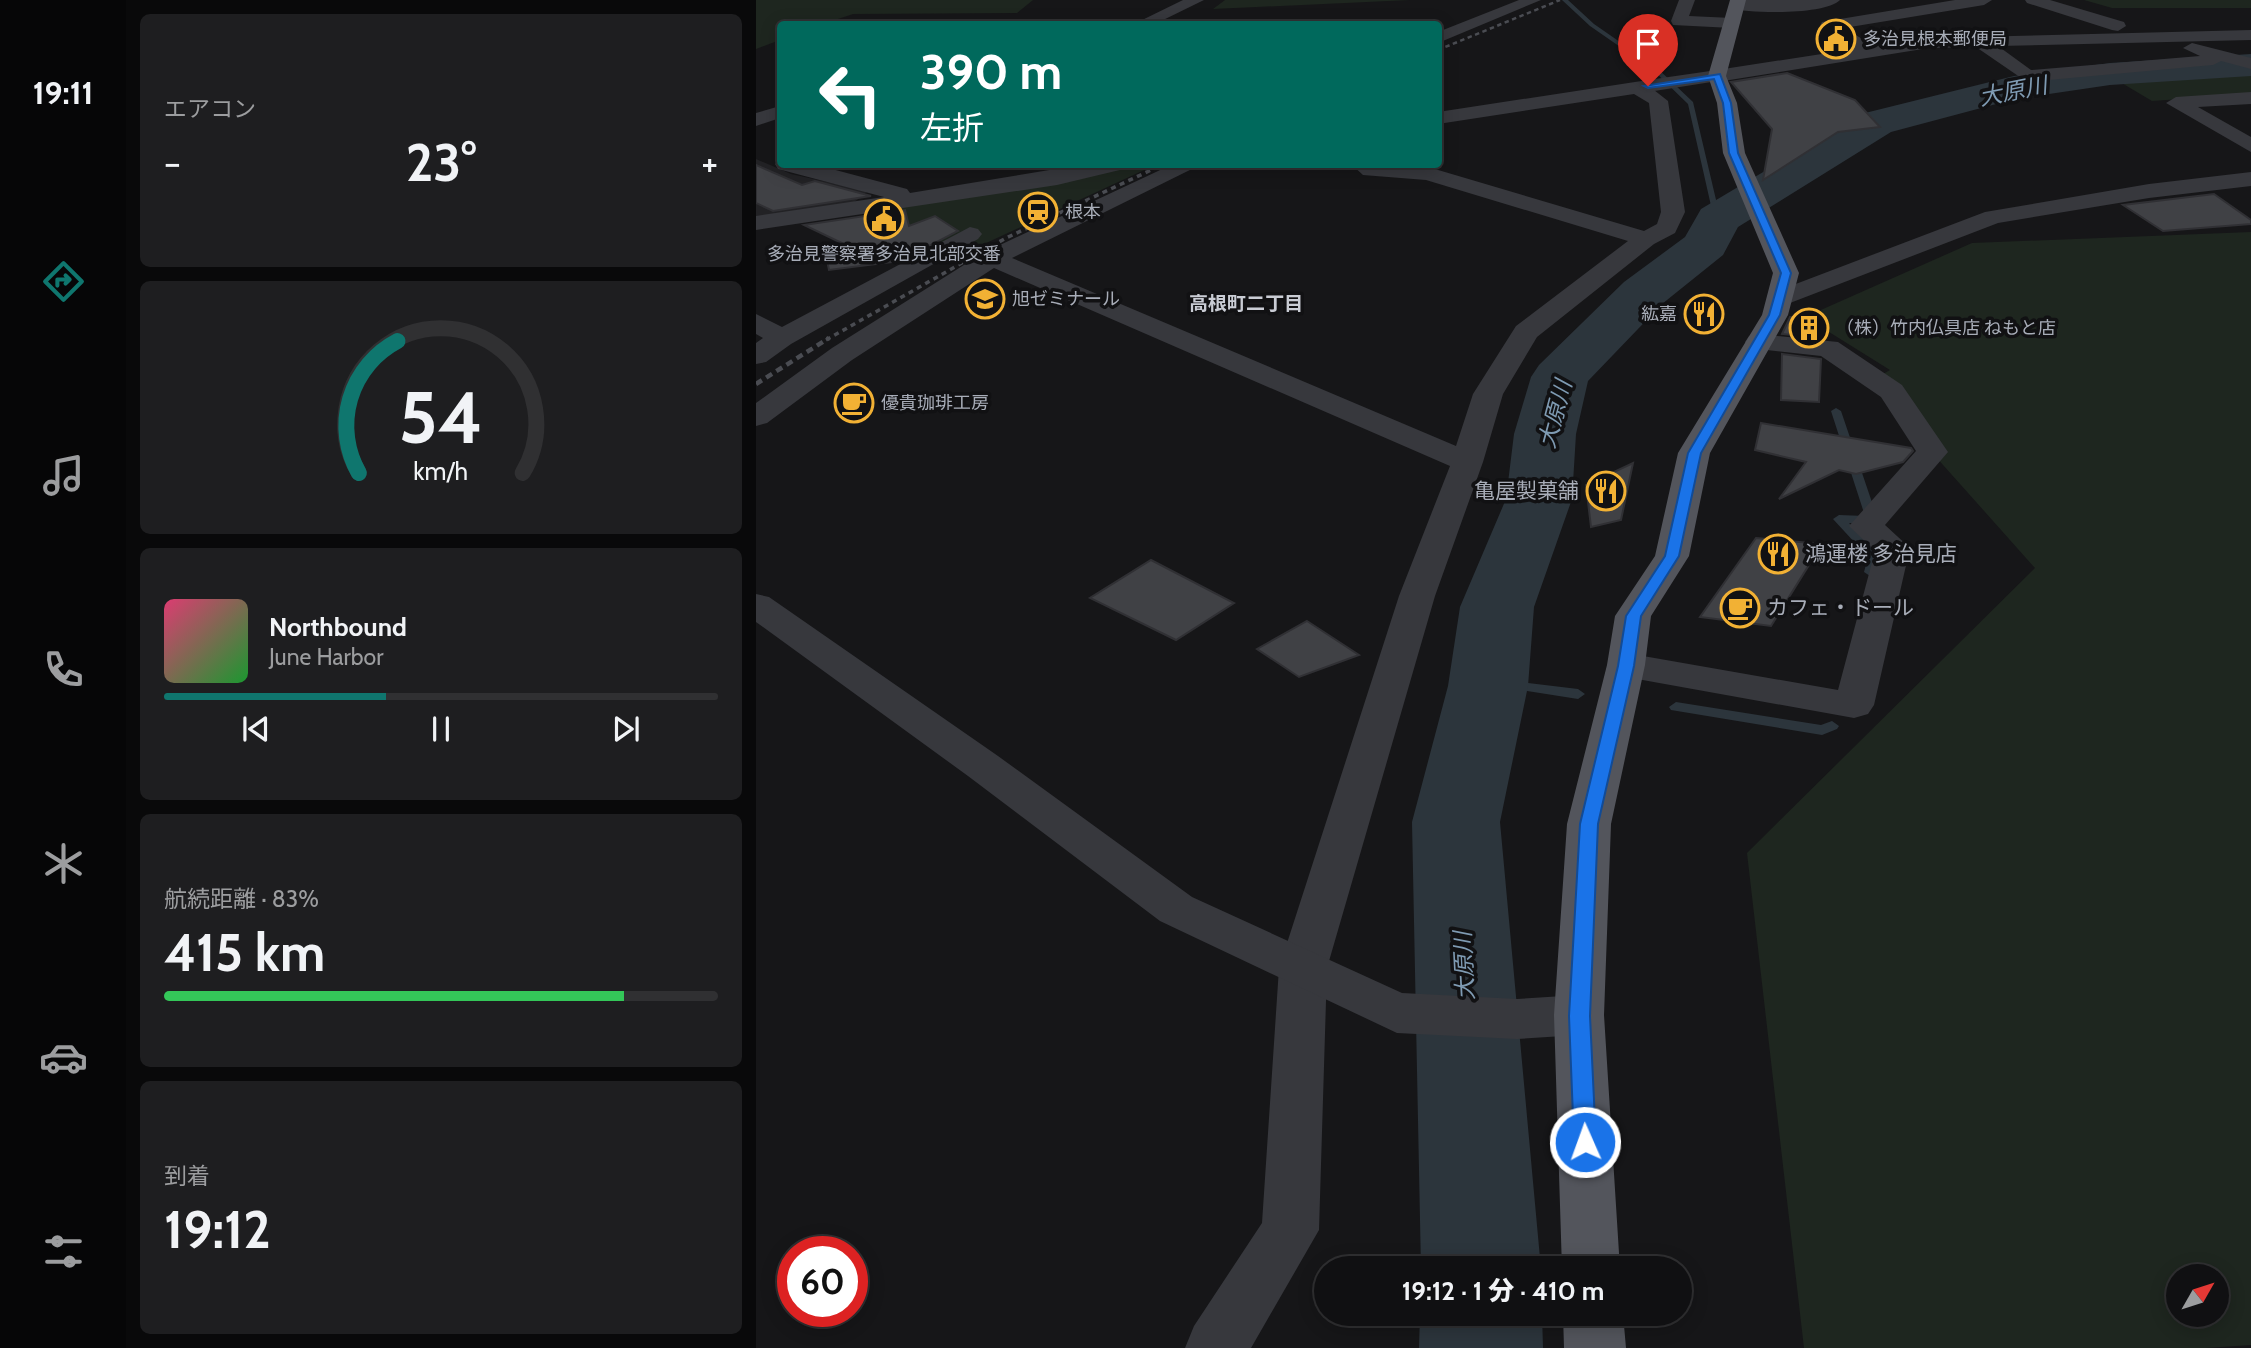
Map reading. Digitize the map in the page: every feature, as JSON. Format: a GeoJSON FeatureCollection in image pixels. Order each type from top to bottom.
{"type":"FeatureCollection","features":[{"type":"Feature","properties":{"kind":"main road"},"geometry":{"type":"LineString","coordinates":[[1590,1256],[1579,1016],[1589,824],[1626,666],[1633,616],[1672,556],[1694,453],[1759,342],[1781,298],[1786,273],[1734,153],[1727,103],[1700,78],[1736,9]]}},
{"type":"Feature","properties":{"kind":"main road"},"geometry":{"type":"LineString","coordinates":[[1594,1326],[1595,1348]]}},
{"type":"Feature","properties":{"kind":"street"},"geometry":{"type":"LineString","coordinates":[[1149,21],[1196,0]]}},
{"type":"Feature","properties":{"kind":"street"},"geometry":{"type":"LineString","coordinates":[[1442,36],[1533,0]]}},
{"type":"Feature","properties":{"kind":"street"},"geometry":{"type":"LineString","coordinates":[[1687,0],[1679,20],[1736,9],[1788,7],[1832,0]]}},
{"type":"Feature","properties":{"kind":"street"},"geometry":{"type":"LineString","coordinates":[[1916,0],[1972,28],[2027,76],[2230,59]]}},
{"type":"Feature","properties":{"kind":"street"},"geometry":{"type":"LineString","coordinates":[[1869,51],[1828,26],[1984,0]]}},
{"type":"Feature","properties":{"kind":"street"},"geometry":{"type":"LineString","coordinates":[[2033,0],[2251,64]]}},
{"type":"Feature","properties":{"kind":"street"},"geometry":{"type":"LineString","coordinates":[[2152,37],[2148,23],[2251,21]]}},
{"type":"Feature","properties":{"kind":"street"},"geometry":{"type":"LineString","coordinates":[[1442,117],[1929,43],[1972,28],[2012,39],[2251,35]]}},
{"type":"Feature","properties":{"kind":"street"},"geometry":{"type":"LineString","coordinates":[[1216,1348],[1290,1230],[1303,968],[1418,596],[1467,462],[1488,394],[1526,332],[1646,239],[1667,228],[1673,212],[1658,101],[1643,87]]}},
{"type":"Feature","properties":{"kind":"street"},"geometry":{"type":"LineString","coordinates":[[2251,98],[2176,103],[2251,146]]}},
{"type":"Feature","properties":{"kind":"street"},"geometry":{"type":"LineString","coordinates":[[756,120],[777,113]]}},
{"type":"Feature","properties":{"kind":"street"},"geometry":{"type":"LineString","coordinates":[[805,168],[922,199]]}},
{"type":"Feature","properties":{"kind":"street"},"geometry":{"type":"LineString","coordinates":[[756,223],[1057,178],[1099,168]]}},
{"type":"Feature","properties":{"kind":"street"},"geometry":{"type":"LineString","coordinates":[[756,417],[842,354],[992,258],[1183,168]]}},
{"type":"Feature","properties":{"kind":"street"},"geometry":{"type":"LineString","coordinates":[[1368,168],[1428,174],[1646,239]]}},
{"type":"Feature","properties":{"kind":"street"},"geometry":{"type":"LineString","coordinates":[[1781,298],[1993,217],[2160,190],[2251,179]]}},
{"type":"Feature","properties":{"kind":"street"},"geometry":{"type":"LineString","coordinates":[[756,356],[781,338],[970,234]]}},
{"type":"Feature","properties":{"kind":"street"},"geometry":{"type":"LineString","coordinates":[[992,258],[1467,462]]}},
{"type":"Feature","properties":{"kind":"street"},"geometry":{"type":"LineString","coordinates":[[756,321],[781,338]]}},
{"type":"Feature","properties":{"kind":"street"},"geometry":{"type":"LineString","coordinates":[[1626,666],[1854,705],[1893,548],[1866,526],[1932,452],[1892,391],[1828,348],[1759,342]]}},
{"type":"Feature","properties":{"kind":"street"},"geometry":{"type":"LineString","coordinates":[[756,605],[983,766],[1176,909],[1396,1013],[1517,1019],[1579,1016]]}},
{"type":"Feature","properties":{"kind":"shaded area"},"geometry":{"type":"Polygon","coordinates":[[[756,0],[1033,0],[1017,13],[853,14],[832,21],[777,21],[777,41],[756,49],[756,0]]]}},
{"type":"Feature","properties":{"kind":"shaded area"},"geometry":{"type":"Polygon","coordinates":[[[1225,0],[1410,0],[1213,9],[1225,0]]]}},
{"type":"Feature","properties":{"kind":"shaded area"},"geometry":{"type":"Polygon","coordinates":[[[2084,0],[2251,0],[2251,8],[2112,8],[2084,0]]]}},
{"type":"Feature","properties":{"kind":"shaded area"},"geometry":{"type":"Polygon","coordinates":[[[2251,69],[2251,94],[2152,101],[2115,79],[2251,69]]]}},
{"type":"Feature","properties":{"kind":"shaded area"},"geometry":{"type":"Polygon","coordinates":[[[756,159],[791,174],[868,191],[852,204],[756,218],[756,159]]]}},
{"type":"Feature","properties":{"kind":"shaded area"},"geometry":{"type":"Polygon","coordinates":[[[1114,168],[1149,168],[943,263],[925,255],[899,207],[1114,168]]]}},
{"type":"Feature","properties":{"kind":"shaded area"},"geometry":{"type":"Polygon","coordinates":[[[2251,232],[2251,1345],[2206,1348],[1804,1348],[1747,853],[2035,568],[1869,382],[1890,370],[1805,317],[1972,243],[2251,232]]]}},
{"type":"Feature","properties":{"kind":"building"},"geometry":{"type":"Polygon","coordinates":[[[1787,73],[1855,100],[1880,127],[1838,132],[1763,180],[1772,129],[1731,82],[1787,73]]]}},
{"type":"Feature","properties":{"kind":"building"},"geometry":{"type":"Polygon","coordinates":[[[756,165],[802,185],[815,181],[871,196],[773,211],[756,203],[756,165]]]}},
{"type":"Feature","properties":{"kind":"building"},"geometry":{"type":"Polygon","coordinates":[[[2214,194],[2251,220],[2251,224],[2163,231],[2123,205],[2214,194]]]}},
{"type":"Feature","properties":{"kind":"building"},"geometry":{"type":"Polygon","coordinates":[[[905,210],[909,226],[935,216],[958,231],[900,261],[829,270],[826,256],[850,247],[804,225],[905,210]]]}},
{"type":"Feature","properties":{"kind":"building"},"geometry":{"type":"Polygon","coordinates":[[[1790,317],[1822,321],[1822,338],[1782,334],[1790,317]]]}},
{"type":"Feature","properties":{"kind":"building"},"geometry":{"type":"Polygon","coordinates":[[[1782,354],[1821,359],[1819,402],[1781,400],[1782,354]]]}},
{"type":"Feature","properties":{"kind":"building"},"geometry":{"type":"Polygon","coordinates":[[[1761,423],[1911,448],[1913,451],[1903,462],[1856,474],[1839,470],[1779,499],[1806,462],[1755,450],[1761,423]]]}},
{"type":"Feature","properties":{"kind":"building"},"geometry":{"type":"Polygon","coordinates":[[[1633,463],[1621,520],[1591,527],[1586,485],[1633,463]]]}},
{"type":"Feature","properties":{"kind":"building"},"geometry":{"type":"Polygon","coordinates":[[[1756,538],[1822,544],[1771,626],[1700,617],[1756,538]]]}},
{"type":"Feature","properties":{"kind":"building"},"geometry":{"type":"Polygon","coordinates":[[[1151,560],[1234,603],[1176,640],[1090,598],[1151,560]]]}},
{"type":"Feature","properties":{"kind":"building"},"geometry":{"type":"Polygon","coordinates":[[[1307,621],[1359,655],[1299,677],[1257,649],[1307,621]]]}},
{"type":"Feature","properties":{"kind":"waterway"},"geometry":{"type":"LineString","coordinates":[[1565,0],[1592,25],[1654,68],[1691,103],[1718,219]]}},
{"type":"Feature","properties":{"kind":"waterway","name":"大原川"},"geometry":{"type":"LineString","coordinates":[[1480,1256],[1456,822],[1488,686],[1497,607],[1539,499],[1545,434],[1560,377],[1643,293],[1706,245],[1718,219],[1876,123],[2014,88],[2110,74],[2251,65]]}},
{"type":"Feature","properties":{"kind":"waterway"},"geometry":{"type":"LineString","coordinates":[[1836,411],[1872,520],[1839,519],[1874,556],[1870,572]]}},
{"type":"Feature","properties":{"kind":"waterway"},"geometry":{"type":"LineString","coordinates":[[1488,686],[1520,686],[1578,694]]}},
{"type":"Feature","properties":{"kind":"waterway"},"geometry":{"type":"LineString","coordinates":[[1676,707],[1822,730],[1832,726]]}},
{"type":"Feature","properties":{"kind":"waterway","name":"大原川"},"geometry":{"type":"LineString","coordinates":[[1481,1326],[1481,1348]]}},
{"type":"Feature","properties":{"kind":"railway"},"geometry":{"type":"LineString","coordinates":[[1442,48],[1560,0]]}},
{"type":"Feature","properties":{"kind":"railway"},"geometry":{"type":"LineString","coordinates":[[826,340],[1006,238],[1155,168]]}},
{"type":"Feature","properties":{"kind":"railway"},"geometry":{"type":"LineString","coordinates":[[756,384],[829,338]]}},
{"type":"Feature","properties":{"kind":"place","name":"多治見根本郵便局"},"geometry":{"type":"Point","coordinates":[1836,39]}},
{"type":"Feature","properties":{"kind":"place","name":"根本"},"geometry":{"type":"Point","coordinates":[1038,212]}},
{"type":"Feature","properties":{"kind":"place","name":"多治見警察署多治見北部交番"},"geometry":{"type":"Point","coordinates":[884,219]}},
{"type":"Feature","properties":{"kind":"place","name":"旭ゼミナール"},"geometry":{"type":"Point","coordinates":[985,299]}},
{"type":"Feature","properties":{"kind":"place","name":"紘嘉"},"geometry":{"type":"Point","coordinates":[1704,314]}},
{"type":"Feature","properties":{"kind":"place","name":"（株）竹内仏具店 ねもと店"},"geometry":{"type":"Point","coordinates":[1809,328]}},
{"type":"Feature","properties":{"kind":"place","name":"優貴珈琲工房"},"geometry":{"type":"Point","coordinates":[854,403]}},
{"type":"Feature","properties":{"kind":"place","name":"亀屋製菓舗"},"geometry":{"type":"Point","coordinates":[1606,491]}},
{"type":"Feature","properties":{"kind":"place","name":"鴻運楼 多治見店"},"geometry":{"type":"Point","coordinates":[1778,554]}},
{"type":"Feature","properties":{"kind":"place","name":"カフェ・ドール"},"geometry":{"type":"Point","coordinates":[1740,608]}},
{"type":"Feature","properties":{"kind":"district","name":"高根町二丁目"},"geometry":{"type":"Point","coordinates":[1246,303]}},
{"type":"Feature","properties":{"kind":"route"},"geometry":{"type":"LineString","coordinates":[[1585,1142],[1579,1016],[1589,824],[1626,666],[1633,616],[1672,556],[1694,453],[1775,315],[1786,273],[1734,153],[1727,103],[1717,76],[1648,86]]}}]}
